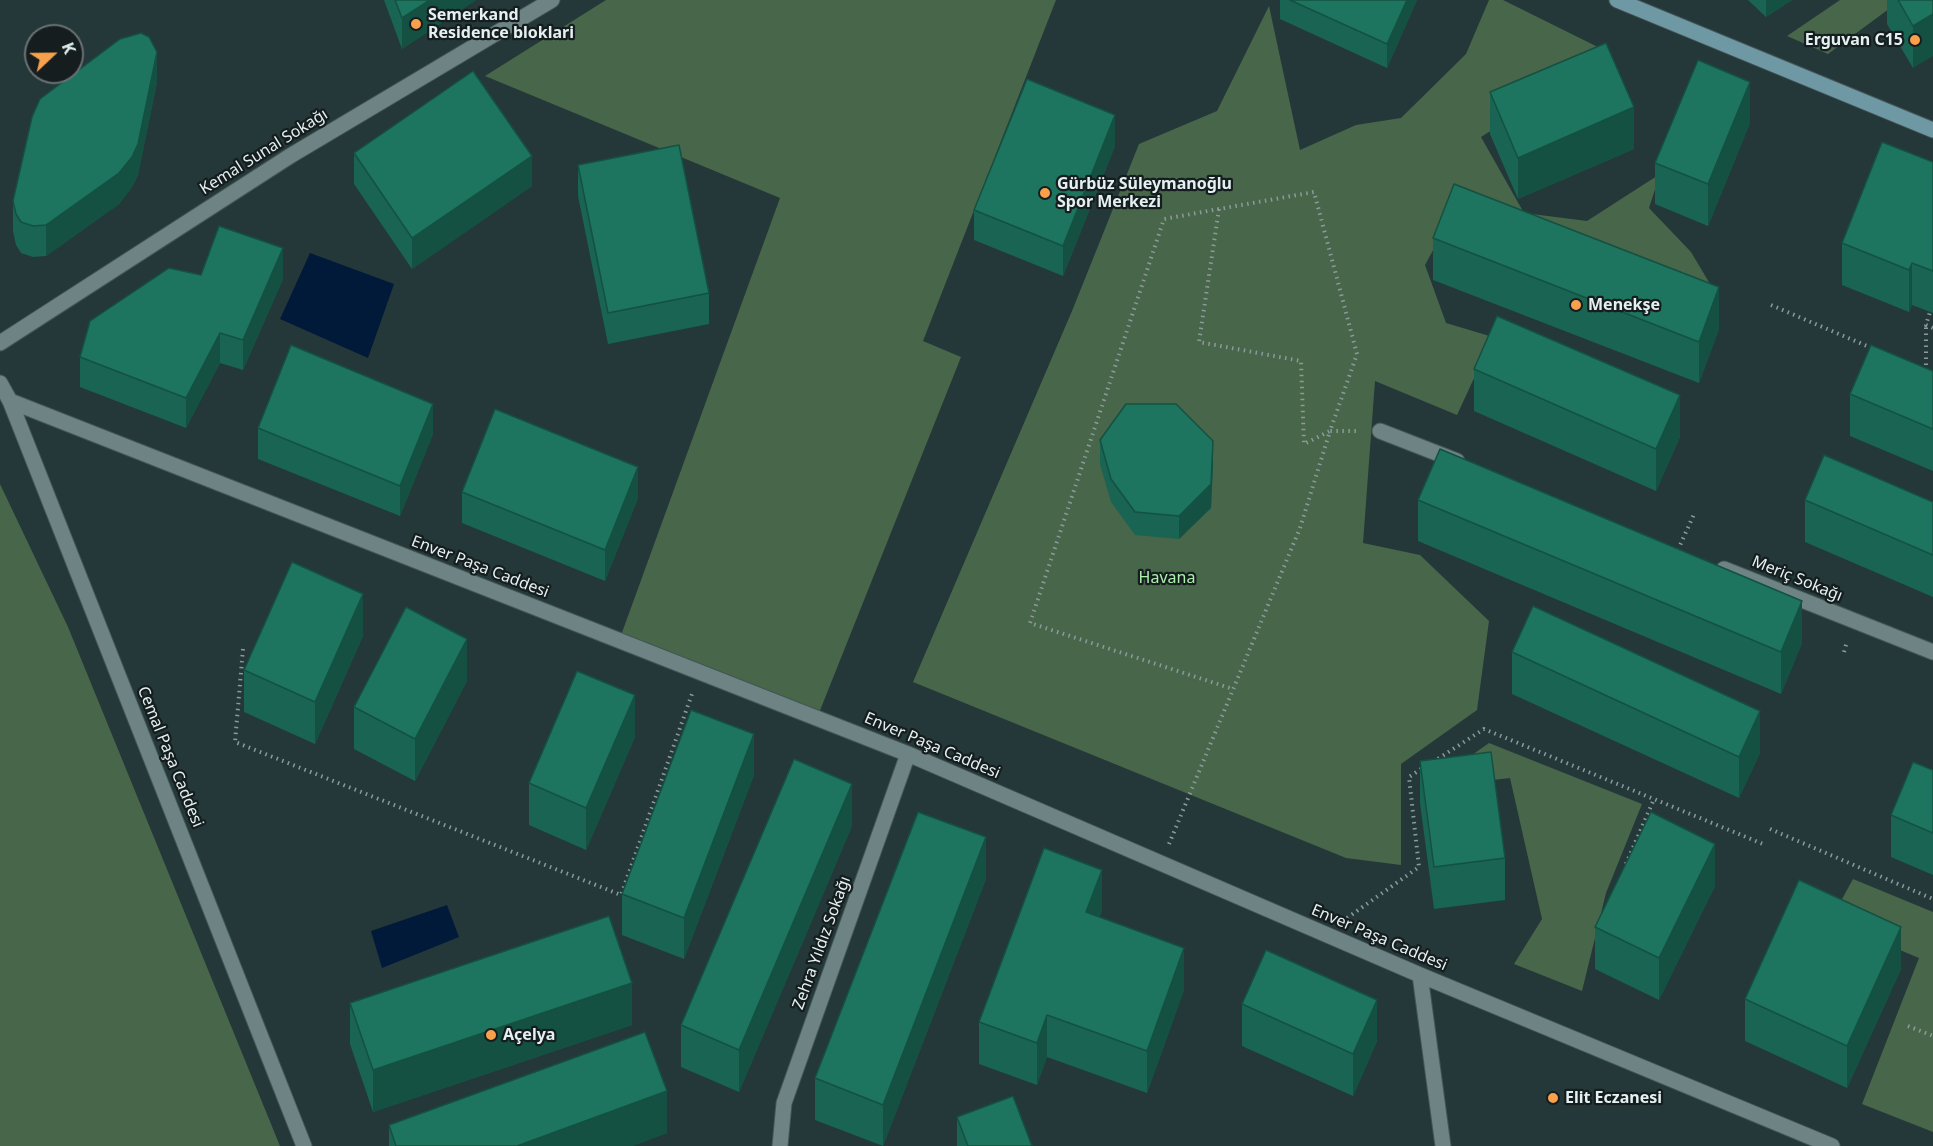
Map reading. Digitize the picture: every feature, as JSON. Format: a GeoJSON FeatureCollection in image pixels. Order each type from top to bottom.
{"type":"FeatureCollection","features":[{"type":"Feature","properties":{"kind":"main road"},"geometry":{"type":"LineString","coordinates":[[1617,0],[1933,130]]}},
{"type":"Feature","properties":{"kind":"street","name":"Kemal Sunal Sokağı"},"geometry":{"type":"LineString","coordinates":[[0,343],[290,156],[552,0]]}},
{"type":"Feature","properties":{"kind":"street","name":"Cemal Paşa Caddesi"},"geometry":{"type":"LineString","coordinates":[[0,383],[10,401],[304,1146]]}},
{"type":"Feature","properties":{"kind":"street","name":"Enver Paşa Caddesi"},"geometry":{"type":"LineString","coordinates":[[10,401],[908,754],[1420,975],[1832,1146]]}},
{"type":"Feature","properties":{"kind":"street"},"geometry":{"type":"LineString","coordinates":[[1380,431],[1467,466]]}},
{"type":"Feature","properties":{"kind":"street","name":"Meriç Sokağı"},"geometry":{"type":"LineString","coordinates":[[1678,550],[1933,652]]}},
{"type":"Feature","properties":{"kind":"street","name":"Zehra Yıldız Sokağı"},"geometry":{"type":"LineString","coordinates":[[780,1146],[784,1103],[908,754]]}},
{"type":"Feature","properties":{"kind":"street"},"geometry":{"type":"LineString","coordinates":[[1420,975],[1443,1146]]}},
{"type":"Feature","properties":{"kind":"path"},"geometry":{"type":"LineString","coordinates":[[1161,863],[1300,528],[1357,354],[1314,192],[1164,219],[1030,623],[1233,689]]}},
{"type":"Feature","properties":{"kind":"path"},"geometry":{"type":"LineString","coordinates":[[1219,209],[1198,342],[1301,361],[1304,444],[1330,431],[1380,431]]}},
{"type":"Feature","properties":{"kind":"path"},"geometry":{"type":"LineString","coordinates":[[1926,371],[1926,325],[1933,303]]}},
{"type":"Feature","properties":{"kind":"path"},"geometry":{"type":"LineString","coordinates":[[1771,305],[1885,353]]}},
{"type":"Feature","properties":{"kind":"path"},"geometry":{"type":"LineString","coordinates":[[1926,325],[1933,328]]}},
{"type":"Feature","properties":{"kind":"path"},"geometry":{"type":"LineString","coordinates":[[1916,366],[1933,374]]}},
{"type":"Feature","properties":{"kind":"path"},"geometry":{"type":"LineString","coordinates":[[1678,550],[1694,514]]}},
{"type":"Feature","properties":{"kind":"path"},"geometry":{"type":"LineString","coordinates":[[243,649],[235,742],[621,895],[700,672]]}},
{"type":"Feature","properties":{"kind":"path"},"geometry":{"type":"LineString","coordinates":[[1324,934],[1419,867],[1410,777],[1484,729],[1763,843]]}},
{"type":"Feature","properties":{"kind":"path"},"geometry":{"type":"LineString","coordinates":[[1622,874],[1654,799]]}},
{"type":"Feature","properties":{"kind":"path"},"geometry":{"type":"LineString","coordinates":[[1770,829],[1933,899]]}},
{"type":"Feature","properties":{"kind":"path"},"geometry":{"type":"LineString","coordinates":[[1908,1026],[1933,1036]]}},
{"type":"Feature","properties":{"kind":"green space"},"geometry":{"type":"Polygon","coordinates":[[[606,0],[1056,0],[923,341],[961,357],[817,718],[620,638],[780,198],[485,76],[606,0]]]}},
{"type":"Feature","properties":{"kind":"green space","name":"Havana"},"geometry":{"type":"Polygon","coordinates":[[[1489,0],[1503,0],[1612,54],[1481,137],[1524,213],[1587,221],[1660,174],[1649,208],[1691,252],[1719,299],[1451,217],[1425,265],[1446,323],[1493,337],[1457,415],[1375,381],[1363,543],[1420,555],[1489,621],[1477,710],[1401,764],[1401,865],[1346,858],[913,682],[1072,311],[1139,144],[1217,111],[1269,6],[1300,150],[1356,125],[1401,118],[1466,54],[1489,0]]]}},
{"type":"Feature","properties":{"kind":"green space"},"geometry":{"type":"Polygon","coordinates":[[[1840,0],[1901,0],[1828,54],[1787,36],[1840,0]]]}},
{"type":"Feature","properties":{"kind":"green space"},"geometry":{"type":"Polygon","coordinates":[[[0,484],[68,627],[280,1146],[0,1146],[0,484]]]}},
{"type":"Feature","properties":{"kind":"green space"},"geometry":{"type":"Polygon","coordinates":[[[1489,743],[1642,804],[1606,893],[1582,991],[1514,964],[1542,919],[1510,778],[1425,788],[1489,743]]]}},
{"type":"Feature","properties":{"kind":"green space"},"geometry":{"type":"Polygon","coordinates":[[[1853,879],[1933,912],[1933,1132],[1862,1104],[1919,958],[1830,921],[1853,879]]]}},
{"type":"Feature","properties":{"kind":"water"},"geometry":{"type":"Polygon","coordinates":[[[310,253],[394,284],[368,358],[280,319],[310,253]]]}},
{"type":"Feature","properties":{"kind":"water"},"geometry":{"type":"Polygon","coordinates":[[[447,905],[459,937],[382,968],[371,931],[447,905]]]}},
{"type":"Feature","properties":{"kind":"building"},"geometry":{"type":"Polygon","coordinates":[[[395,0],[430,0],[402,18],[395,0]]]}},
{"type":"Feature","properties":{"kind":"building"},"geometry":{"type":"Polygon","coordinates":[[[1290,0],[1407,0],[1387,44],[1290,0]]]}},
{"type":"Feature","properties":{"kind":"building"},"geometry":{"type":"Polygon","coordinates":[[[1898,0],[1933,0],[1933,14],[1913,26],[1898,0]]]}},
{"type":"Feature","properties":{"kind":"building"},"geometry":{"type":"Polygon","coordinates":[[[141,33],[149,37],[157,52],[138,144],[132,157],[119,173],[46,225],[33,226],[21,222],[16,214],[13,201],[32,117],[40,99],[60,84],[84,84],[84,66],[120,39],[141,33]]]}},
{"type":"Feature","properties":{"kind":"building"},"geometry":{"type":"Polygon","coordinates":[[[1606,43],[1634,107],[1518,158],[1490,92],[1606,43]]]}},
{"type":"Feature","properties":{"kind":"building"},"geometry":{"type":"Polygon","coordinates":[[[1698,60],[1750,82],[1708,184],[1655,163],[1698,60]]]}},
{"type":"Feature","properties":{"kind":"building"},"geometry":{"type":"Polygon","coordinates":[[[473,71],[532,156],[412,238],[354,153],[473,71]]]}},
{"type":"Feature","properties":{"kind":"building","name":"Gürbüz Süleymanoğlu Spor Merkezi"},"geometry":{"type":"Polygon","coordinates":[[[1027,79],[1115,115],[1063,246],[974,210],[1027,79]]]}},
{"type":"Feature","properties":{"kind":"building"},"geometry":{"type":"Polygon","coordinates":[[[1882,142],[1933,162],[1933,271],[1912,263],[1909,270],[1842,243],[1882,142]]]}},
{"type":"Feature","properties":{"kind":"building"},"geometry":{"type":"Polygon","coordinates":[[[679,145],[709,293],[608,313],[578,165],[679,145]]]}},
{"type":"Feature","properties":{"kind":"building"},"geometry":{"type":"Polygon","coordinates":[[[1454,184],[1719,287],[1699,342],[1433,238],[1454,184]]]}},
{"type":"Feature","properties":{"kind":"building"},"geometry":{"type":"Polygon","coordinates":[[[219,226],[283,248],[243,340],[220,333],[186,398],[80,357],[90,321],[169,268],[201,275],[219,226]]]}},
{"type":"Feature","properties":{"kind":"building"},"geometry":{"type":"Polygon","coordinates":[[[1497,316],[1680,395],[1656,449],[1474,369],[1497,316]]]}},
{"type":"Feature","properties":{"kind":"building"},"geometry":{"type":"Polygon","coordinates":[[[291,345],[433,404],[400,486],[258,428],[291,345]]]}},
{"type":"Feature","properties":{"kind":"building"},"geometry":{"type":"Polygon","coordinates":[[[1871,345],[1933,371],[1933,429],[1850,394],[1871,345]]]}},
{"type":"Feature","properties":{"kind":"building"},"geometry":{"type":"Polygon","coordinates":[[[1126,404],[1176,404],[1213,441],[1211,484],[1179,516],[1135,512],[1111,479],[1100,440],[1126,404]]]}},
{"type":"Feature","properties":{"kind":"building"},"geometry":{"type":"Polygon","coordinates":[[[495,409],[638,467],[605,550],[462,492],[495,409]]]}},
{"type":"Feature","properties":{"kind":"building"},"geometry":{"type":"Polygon","coordinates":[[[1440,449],[1802,601],[1781,652],[1418,500],[1440,449]]]}},
{"type":"Feature","properties":{"kind":"building"},"geometry":{"type":"Polygon","coordinates":[[[1824,455],[1933,502],[1933,555],[1805,500],[1824,455]]]}},
{"type":"Feature","properties":{"kind":"building"},"geometry":{"type":"Polygon","coordinates":[[[292,562],[363,594],[315,702],[244,670],[292,562]]]}},
{"type":"Feature","properties":{"kind":"building"},"geometry":{"type":"Polygon","coordinates":[[[1533,606],[1760,711],[1739,757],[1512,652],[1533,606]]]}},
{"type":"Feature","properties":{"kind":"building"},"geometry":{"type":"Polygon","coordinates":[[[406,607],[467,639],[415,739],[354,707],[406,607]]]}},
{"type":"Feature","properties":{"kind":"building"},"geometry":{"type":"Polygon","coordinates":[[[577,671],[635,695],[586,808],[529,783],[577,671]]]}},
{"type":"Feature","properties":{"kind":"building"},"geometry":{"type":"Polygon","coordinates":[[[691,710],[754,734],[684,918],[622,894],[691,710]]]}},
{"type":"Feature","properties":{"kind":"building"},"geometry":{"type":"Polygon","coordinates":[[[1491,752],[1505,858],[1434,867],[1420,761],[1491,752]]]}},
{"type":"Feature","properties":{"kind":"building"},"geometry":{"type":"Polygon","coordinates":[[[794,759],[852,784],[739,1050],[681,1025],[794,759]]]}},
{"type":"Feature","properties":{"kind":"building"},"geometry":{"type":"Polygon","coordinates":[[[1913,762],[1933,770],[1933,833],[1891,815],[1913,762]]]}},
{"type":"Feature","properties":{"kind":"building"},"geometry":{"type":"Polygon","coordinates":[[[918,812],[986,837],[883,1105],[815,1078],[918,812]]]}},
{"type":"Feature","properties":{"kind":"building"},"geometry":{"type":"Polygon","coordinates":[[[1651,812],[1715,844],[1659,958],[1595,927],[1651,812]]]}},
{"type":"Feature","properties":{"kind":"building"},"geometry":{"type":"Polygon","coordinates":[[[1044,848],[1102,870],[1086,912],[1184,948],[1147,1051],[1047,1015],[1037,1043],[979,1022],[1044,848]]]}},
{"type":"Feature","properties":{"kind":"building"},"geometry":{"type":"Polygon","coordinates":[[[1799,880],[1901,927],[1847,1046],[1745,999],[1799,880]]]}},
{"type":"Feature","properties":{"kind":"building"},"geometry":{"type":"Polygon","coordinates":[[[609,916],[632,983],[373,1070],[350,1003],[609,916]]]}},
{"type":"Feature","properties":{"kind":"building"},"geometry":{"type":"Polygon","coordinates":[[[1266,950],[1377,1000],[1353,1054],[1242,1004],[1266,950]]]}},
{"type":"Feature","properties":{"kind":"building"},"geometry":{"type":"Polygon","coordinates":[[[645,1032],[667,1091],[517,1146],[396,1146],[389,1125],[645,1032]]]}},
{"type":"Feature","properties":{"kind":"building"},"geometry":{"type":"Polygon","coordinates":[[[1013,1096],[1032,1146],[968,1146],[957,1117],[1013,1096]]]}},
{"type":"Feature","properties":{"kind":"place","name":"Semerkand Residence bloklari"},"geometry":{"type":"Point","coordinates":[416,24]}},
{"type":"Feature","properties":{"kind":"place","name":"Erguvan C15"},"geometry":{"type":"Point","coordinates":[1915,40]}},
{"type":"Feature","properties":{"kind":"place","name":"Gürbüz Süleymanoğlu Spor Merkezi"},"geometry":{"type":"Point","coordinates":[1045,193]}},
{"type":"Feature","properties":{"kind":"place","name":"Menekşe"},"geometry":{"type":"Point","coordinates":[1576,305]}},
{"type":"Feature","properties":{"kind":"place","name":"Açelya"},"geometry":{"type":"Point","coordinates":[491,1035]}},
{"type":"Feature","properties":{"kind":"place","name":"Elit Eczanesi"},"geometry":{"type":"Point","coordinates":[1553,1098]}}]}
